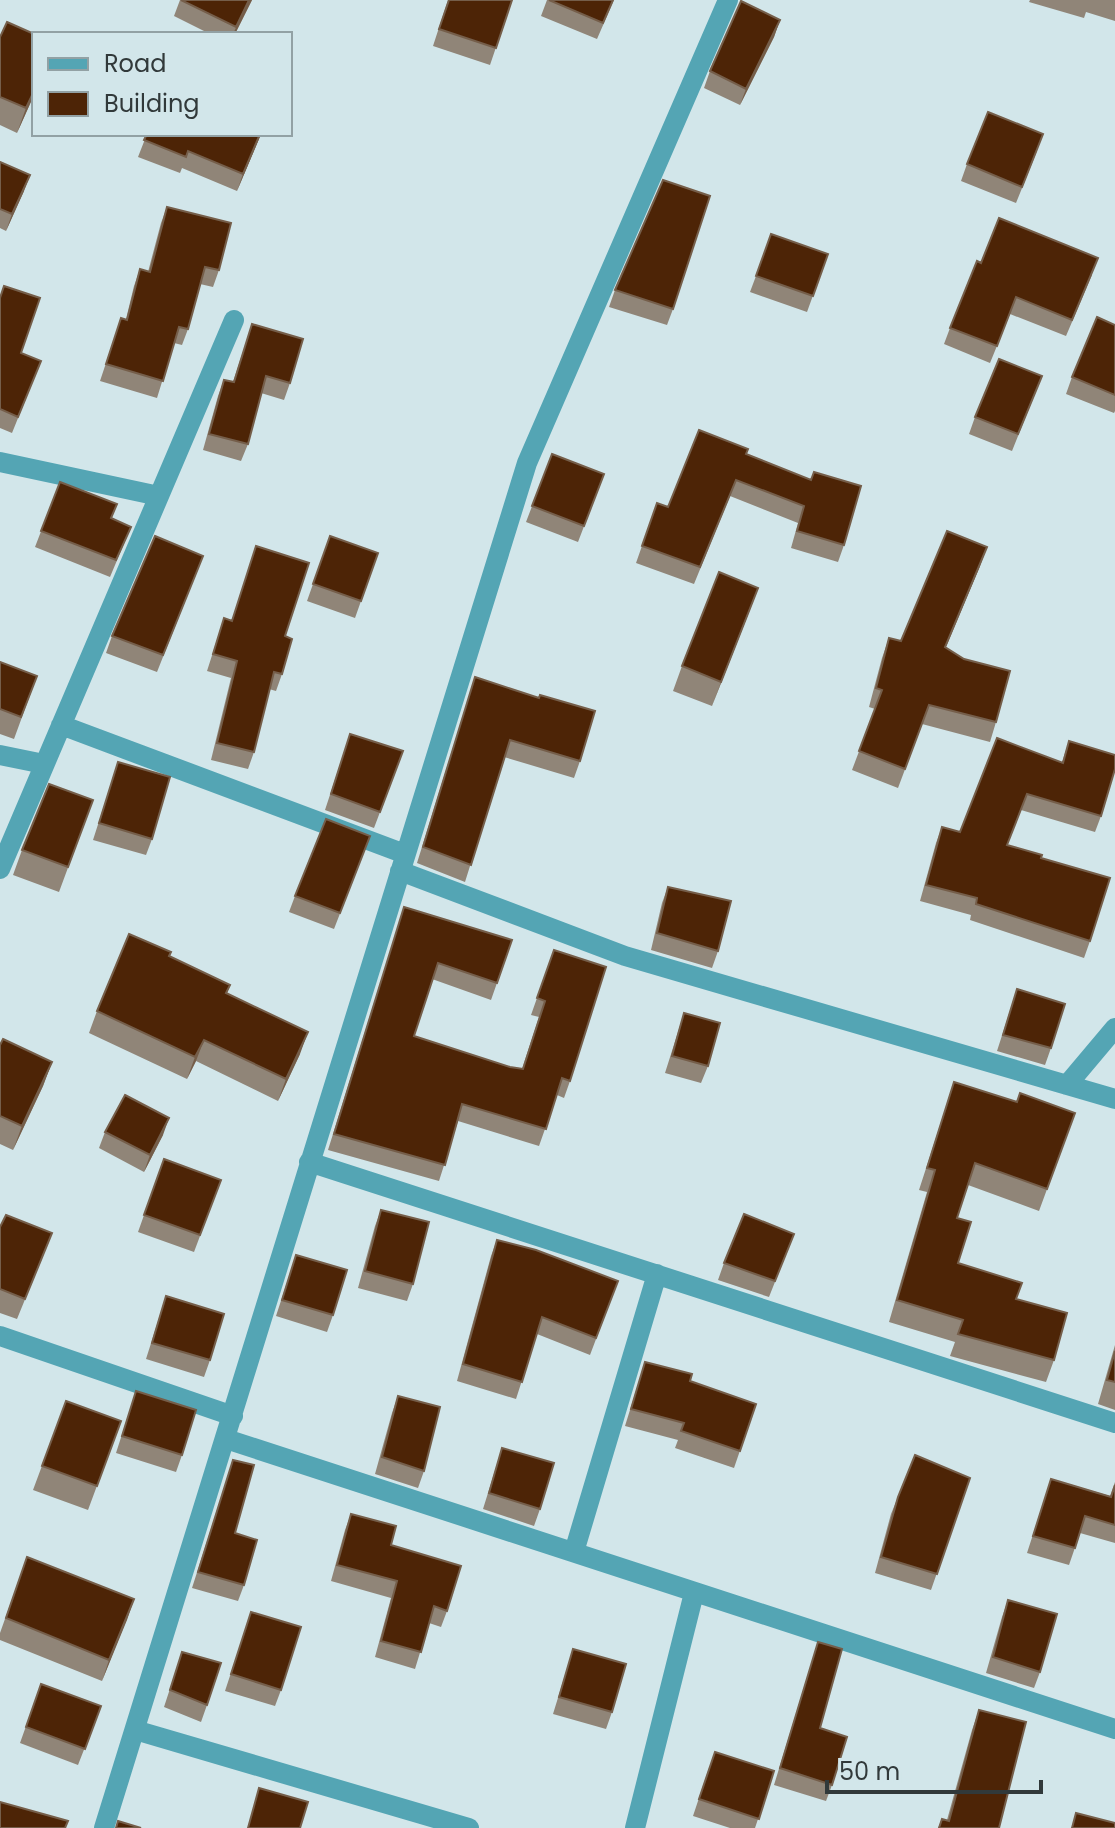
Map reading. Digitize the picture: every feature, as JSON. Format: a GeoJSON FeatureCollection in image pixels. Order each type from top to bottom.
{"type":"FeatureCollection","features":[{"type":"Feature","properties":{"kind":"street"},"geometry":{"type":"LineString","coordinates":[[104,1828],[527,463],[728,0]]}},
{"type":"Feature","properties":{"kind":"street"},"geometry":{"type":"LineString","coordinates":[[0,869],[234,320]]}},
{"type":"Feature","properties":{"kind":"street"},"geometry":{"type":"LineString","coordinates":[[0,462],[159,496]]}},
{"type":"Feature","properties":{"kind":"street"},"geometry":{"type":"LineString","coordinates":[[61,725],[402,862],[625,956],[1115,1099]]}},
{"type":"Feature","properties":{"kind":"street"},"geometry":{"type":"LineString","coordinates":[[0,755],[44,764]]}},
{"type":"Feature","properties":{"kind":"street"},"geometry":{"type":"LineString","coordinates":[[1067,1085],[1115,1028]]}},
{"type":"Feature","properties":{"kind":"street"},"geometry":{"type":"LineString","coordinates":[[309,1162],[1115,1423]]}},
{"type":"Feature","properties":{"kind":"street"},"geometry":{"type":"LineString","coordinates":[[574,1552],[657,1274]]}},
{"type":"Feature","properties":{"kind":"street"},"geometry":{"type":"LineString","coordinates":[[0,1336],[233,1416]]}},
{"type":"Feature","properties":{"kind":"street"},"geometry":{"type":"LineString","coordinates":[[226,1439],[1115,1729]]}},
{"type":"Feature","properties":{"kind":"street"},"geometry":{"type":"LineString","coordinates":[[635,1828],[694,1593]]}},
{"type":"Feature","properties":{"kind":"street"},"geometry":{"type":"LineString","coordinates":[[135,1730],[412,1819],[469,1828]]}},
{"type":"Feature","properties":{"kind":"building"},"geometry":{"type":"Polygon","coordinates":[[[181,0],[249,0],[236,27],[181,0]]]}},
{"type":"Feature","properties":{"kind":"building"},"geometry":{"type":"Polygon","coordinates":[[[449,0],[512,0],[496,48],[439,29],[449,0]]]}},
{"type":"Feature","properties":{"kind":"building"},"geometry":{"type":"Polygon","coordinates":[[[549,0],[613,0],[603,23],[549,0]]]}},
{"type":"Feature","properties":{"kind":"building"},"geometry":{"type":"Polygon","coordinates":[[[741,1],[780,20],[746,89],[710,71],[741,1]]]}},
{"type":"Feature","properties":{"kind":"building"},"geometry":{"type":"Polygon","coordinates":[[[7,22],[32,33],[32,95],[26,108],[0,97],[0,37],[7,22]]]}},
{"type":"Feature","properties":{"kind":"building"},"geometry":{"type":"Polygon","coordinates":[[[988,112],[1043,134],[1022,187],[967,164],[988,112]]]}},
{"type":"Feature","properties":{"kind":"building"},"geometry":{"type":"Polygon","coordinates":[[[146,136],[259,136],[243,174],[188,151],[186,157],[144,140],[146,136]]]}},
{"type":"Feature","properties":{"kind":"building"},"geometry":{"type":"Polygon","coordinates":[[[0,162],[30,175],[12,214],[0,209],[0,162]]]}},
{"type":"Feature","properties":{"kind":"building"},"geometry":{"type":"Polygon","coordinates":[[[663,180],[710,196],[673,309],[615,290],[663,180]]]}},
{"type":"Feature","properties":{"kind":"building"},"geometry":{"type":"Polygon","coordinates":[[[167,207],[231,223],[219,270],[205,267],[188,329],[179,327],[163,381],[106,364],[121,318],[127,320],[140,269],[150,272],[167,207]]]}},
{"type":"Feature","properties":{"kind":"building"},"geometry":{"type":"Polygon","coordinates":[[[999,218],[1098,258],[1072,320],[1016,297],[997,346],[950,328],[977,261],[981,263],[999,218]]]}},
{"type":"Feature","properties":{"kind":"building"},"geometry":{"type":"Polygon","coordinates":[[[771,234],[828,254],[813,296],[756,276],[771,234]]]}},
{"type":"Feature","properties":{"kind":"building"},"geometry":{"type":"Polygon","coordinates":[[[4,286],[40,298],[21,353],[41,361],[18,417],[0,409],[0,298],[4,286]]]}},
{"type":"Feature","properties":{"kind":"building"},"geometry":{"type":"Polygon","coordinates":[[[1097,317],[1115,325],[1115,395],[1072,377],[1097,317]]]}},
{"type":"Feature","properties":{"kind":"building"},"geometry":{"type":"Polygon","coordinates":[[[252,324],[303,339],[290,383],[266,376],[248,444],[209,434],[224,380],[234,382],[252,324]]]}},
{"type":"Feature","properties":{"kind":"building"},"geometry":{"type":"Polygon","coordinates":[[[999,359],[1042,376],[1018,434],[975,417],[999,359]]]}},
{"type":"Feature","properties":{"kind":"building"},"geometry":{"type":"Polygon","coordinates":[[[699,430],[748,449],[746,454],[811,480],[814,472],[861,486],[844,545],[797,531],[804,506],[736,480],[700,567],[642,546],[657,503],[668,507],[699,430]]]}},
{"type":"Feature","properties":{"kind":"building"},"geometry":{"type":"Polygon","coordinates":[[[552,454],[604,474],[584,526],[532,506],[552,454]]]}},
{"type":"Feature","properties":{"kind":"building"},"geometry":{"type":"Polygon","coordinates":[[[60,482],[117,504],[111,518],[131,527],[116,560],[41,531],[60,482]]]}},
{"type":"Feature","properties":{"kind":"building"},"geometry":{"type":"Polygon","coordinates":[[[947,531],[987,547],[945,647],[964,659],[1010,671],[996,722],[929,705],[905,769],[859,751],[882,690],[876,688],[889,638],[901,641],[947,531]]]}},
{"type":"Feature","properties":{"kind":"building"},"geometry":{"type":"Polygon","coordinates":[[[155,536],[203,556],[163,655],[112,636],[155,536]]]}},
{"type":"Feature","properties":{"kind":"building"},"geometry":{"type":"Polygon","coordinates":[[[330,536],[378,553],[361,601],[313,584],[330,536]]]}},
{"type":"Feature","properties":{"kind":"building"},"geometry":{"type":"Polygon","coordinates":[[[256,546],[309,563],[285,636],[292,639],[282,674],[274,672],[254,752],[217,743],[237,661],[213,654],[224,618],[232,621],[256,546]]]}},
{"type":"Feature","properties":{"kind":"building"},"geometry":{"type":"Polygon","coordinates":[[[719,572],[758,588],[721,682],[682,666],[719,572]]]}},
{"type":"Feature","properties":{"kind":"building"},"geometry":{"type":"Polygon","coordinates":[[[0,662],[37,676],[21,717],[0,709],[0,662]]]}},
{"type":"Feature","properties":{"kind":"building"},"geometry":{"type":"Polygon","coordinates":[[[475,677],[539,698],[540,695],[595,711],[580,761],[510,740],[471,865],[423,847],[475,677]]]}},
{"type":"Feature","properties":{"kind":"building"},"geometry":{"type":"Polygon","coordinates":[[[350,734],[403,751],[380,812],[331,794],[350,734]]]}},
{"type":"Feature","properties":{"kind":"building"},"geometry":{"type":"Polygon","coordinates":[[[997,738],[1063,763],[1069,741],[1115,755],[1115,769],[1101,816],[1027,794],[1007,845],[1110,878],[1090,941],[976,904],[977,898],[926,885],[942,827],[960,832],[997,738]]]}},
{"type":"Feature","properties":{"kind":"building"},"geometry":{"type":"Polygon","coordinates":[[[118,762],[170,777],[152,839],[99,823],[118,762]]]}},
{"type":"Feature","properties":{"kind":"building"},"geometry":{"type":"Polygon","coordinates":[[[49,784],[93,800],[68,867],[22,850],[49,784]]]}},
{"type":"Feature","properties":{"kind":"building"},"geometry":{"type":"Polygon","coordinates":[[[326,819],[370,836],[340,913],[295,896],[326,819]]]}},
{"type":"Feature","properties":{"kind":"building"},"geometry":{"type":"Polygon","coordinates":[[[668,887],[731,901],[718,951],[657,933],[668,887]]]}},
{"type":"Feature","properties":{"kind":"building"},"geometry":{"type":"Polygon","coordinates":[[[404,907],[512,940],[497,983],[438,963],[414,1036],[510,1067],[523,1069],[545,1001],[537,998],[554,950],[606,967],[570,1081],[562,1078],[546,1129],[462,1104],[445,1165],[334,1134],[404,907]]]}},
{"type":"Feature","properties":{"kind":"building"},"geometry":{"type":"Polygon","coordinates":[[[129,934],[171,952],[169,956],[230,985],[226,993],[308,1032],[286,1079],[204,1040],[195,1057],[97,1011],[129,934]]]}},
{"type":"Feature","properties":{"kind":"building"},"geometry":{"type":"Polygon","coordinates":[[[1017,989],[1065,1004],[1051,1048],[1003,1035],[1017,989]]]}},
{"type":"Feature","properties":{"kind":"building"},"geometry":{"type":"Polygon","coordinates":[[[684,1013],[720,1023],[708,1066],[672,1056],[684,1013]]]}},
{"type":"Feature","properties":{"kind":"building"},"geometry":{"type":"Polygon","coordinates":[[[3,1039],[52,1062],[22,1126],[0,1116],[0,1045],[3,1039]]]}},
{"type":"Feature","properties":{"kind":"building"},"geometry":{"type":"Polygon","coordinates":[[[954,1082],[1017,1102],[1020,1093],[1075,1113],[1047,1189],[975,1163],[957,1218],[971,1222],[958,1263],[1022,1283],[1016,1299],[1067,1313],[1054,1360],[958,1334],[963,1320],[897,1300],[935,1170],[927,1168],[954,1082]]]}},
{"type":"Feature","properties":{"kind":"building"},"geometry":{"type":"Polygon","coordinates":[[[125,1095],[169,1118],[150,1155],[105,1132],[125,1095]]]}},
{"type":"Feature","properties":{"kind":"building"},"geometry":{"type":"Polygon","coordinates":[[[164,1159],[221,1180],[200,1235],[144,1215],[164,1159]]]}},
{"type":"Feature","properties":{"kind":"building"},"geometry":{"type":"Polygon","coordinates":[[[381,1210],[429,1222],[413,1284],[365,1271],[381,1210]]]}},
{"type":"Feature","properties":{"kind":"building"},"geometry":{"type":"Polygon","coordinates":[[[744,1214],[794,1234],[775,1281],[724,1263],[744,1214]]]}},
{"type":"Feature","properties":{"kind":"building"},"geometry":{"type":"Polygon","coordinates":[[[6,1215],[52,1233],[25,1299],[0,1289],[0,1227],[6,1215]]]}},
{"type":"Feature","properties":{"kind":"building"},"geometry":{"type":"Polygon","coordinates":[[[497,1240],[536,1250],[618,1281],[596,1338],[542,1317],[522,1382],[463,1364],[497,1240]]]}},
{"type":"Feature","properties":{"kind":"building"},"geometry":{"type":"Polygon","coordinates":[[[296,1255],[347,1270],[333,1315],[282,1300],[296,1255]]]}},
{"type":"Feature","properties":{"kind":"building"},"geometry":{"type":"Polygon","coordinates":[[[166,1296],[224,1314],[210,1360],[152,1343],[166,1296]]]}},
{"type":"Feature","properties":{"kind":"building"},"geometry":{"type":"Polygon","coordinates":[[[1115,1351],[1115,1382],[1107,1380],[1115,1351]]]}},
{"type":"Feature","properties":{"kind":"building"},"geometry":{"type":"Polygon","coordinates":[[[645,1362],[692,1374],[690,1381],[756,1404],[740,1451],[681,1431],[684,1423],[631,1409],[645,1362]]]}},
{"type":"Feature","properties":{"kind":"building"},"geometry":{"type":"Polygon","coordinates":[[[136,1391],[196,1410],[182,1455],[122,1436],[136,1391]]]}},
{"type":"Feature","properties":{"kind":"building"},"geometry":{"type":"Polygon","coordinates":[[[398,1396],[440,1407],[424,1471],[382,1457],[398,1396]]]}},
{"type":"Feature","properties":{"kind":"building"},"geometry":{"type":"Polygon","coordinates":[[[66,1401],[121,1421],[97,1486],[42,1466],[66,1401]]]}},
{"type":"Feature","properties":{"kind":"building"},"geometry":{"type":"Polygon","coordinates":[[[502,1448],[554,1463],[540,1509],[489,1493],[502,1448]]]}},
{"type":"Feature","properties":{"kind":"building"},"geometry":{"type":"Polygon","coordinates":[[[915,1455],[970,1478],[937,1574],[881,1557],[898,1497],[915,1455]]]}},
{"type":"Feature","properties":{"kind":"building"},"geometry":{"type":"Polygon","coordinates":[[[233,1460],[254,1465],[235,1533],[257,1540],[244,1585],[198,1572],[233,1460]]]}},
{"type":"Feature","properties":{"kind":"building"},"geometry":{"type":"Polygon","coordinates":[[[1051,1479],[1111,1497],[1115,1485],[1115,1525],[1085,1516],[1075,1548],[1033,1536],[1051,1479]]]}},
{"type":"Feature","properties":{"kind":"building"},"geometry":{"type":"Polygon","coordinates":[[[351,1514],[396,1526],[391,1545],[461,1566],[447,1611],[434,1606],[421,1652],[381,1641],[397,1581],[337,1565],[351,1514]]]}},
{"type":"Feature","properties":{"kind":"building"},"geometry":{"type":"Polygon","coordinates":[[[27,1557],[134,1599],[109,1660],[6,1618],[27,1557]]]}},
{"type":"Feature","properties":{"kind":"building"},"geometry":{"type":"Polygon","coordinates":[[[1008,1600],[1057,1614],[1040,1672],[993,1657],[1008,1600]]]}},
{"type":"Feature","properties":{"kind":"building"},"geometry":{"type":"Polygon","coordinates":[[[251,1612],[301,1627],[281,1690],[231,1674],[251,1612]]]}},
{"type":"Feature","properties":{"kind":"building"},"geometry":{"type":"Polygon","coordinates":[[[818,1642],[842,1649],[820,1728],[847,1737],[832,1785],[780,1768],[818,1642]]]}},
{"type":"Feature","properties":{"kind":"building"},"geometry":{"type":"Polygon","coordinates":[[[573,1649],[626,1664],[612,1712],[559,1697],[573,1649]]]}},
{"type":"Feature","properties":{"kind":"building"},"geometry":{"type":"Polygon","coordinates":[[[182,1652],[221,1663],[207,1705],[170,1690],[182,1652]]]}},
{"type":"Feature","properties":{"kind":"building"},"geometry":{"type":"Polygon","coordinates":[[[41,1684],[101,1706],[85,1749],[26,1727],[41,1684]]]}},
{"type":"Feature","properties":{"kind":"building"},"geometry":{"type":"Polygon","coordinates":[[[979,1710],[1026,1722],[999,1828],[939,1828],[942,1819],[949,1821],[979,1710]]]}},
{"type":"Feature","properties":{"kind":"building"},"geometry":{"type":"Polygon","coordinates":[[[715,1752],[774,1771],[759,1819],[699,1799],[715,1752]]]}},
{"type":"Feature","properties":{"kind":"building"},"geometry":{"type":"Polygon","coordinates":[[[259,1788],[308,1802],[300,1828],[248,1828],[259,1788]]]}},
{"type":"Feature","properties":{"kind":"building"},"geometry":{"type":"Polygon","coordinates":[[[0,1802],[68,1821],[65,1828],[0,1828],[0,1802]]]}},
{"type":"Feature","properties":{"kind":"building"},"geometry":{"type":"Polygon","coordinates":[[[1076,1813],[1115,1823],[1115,1828],[1072,1828],[1076,1813]]]}},
{"type":"Feature","properties":{"kind":"building"},"geometry":{"type":"Polygon","coordinates":[[[118,1821],[141,1828],[116,1828],[118,1821]]]}}]}
